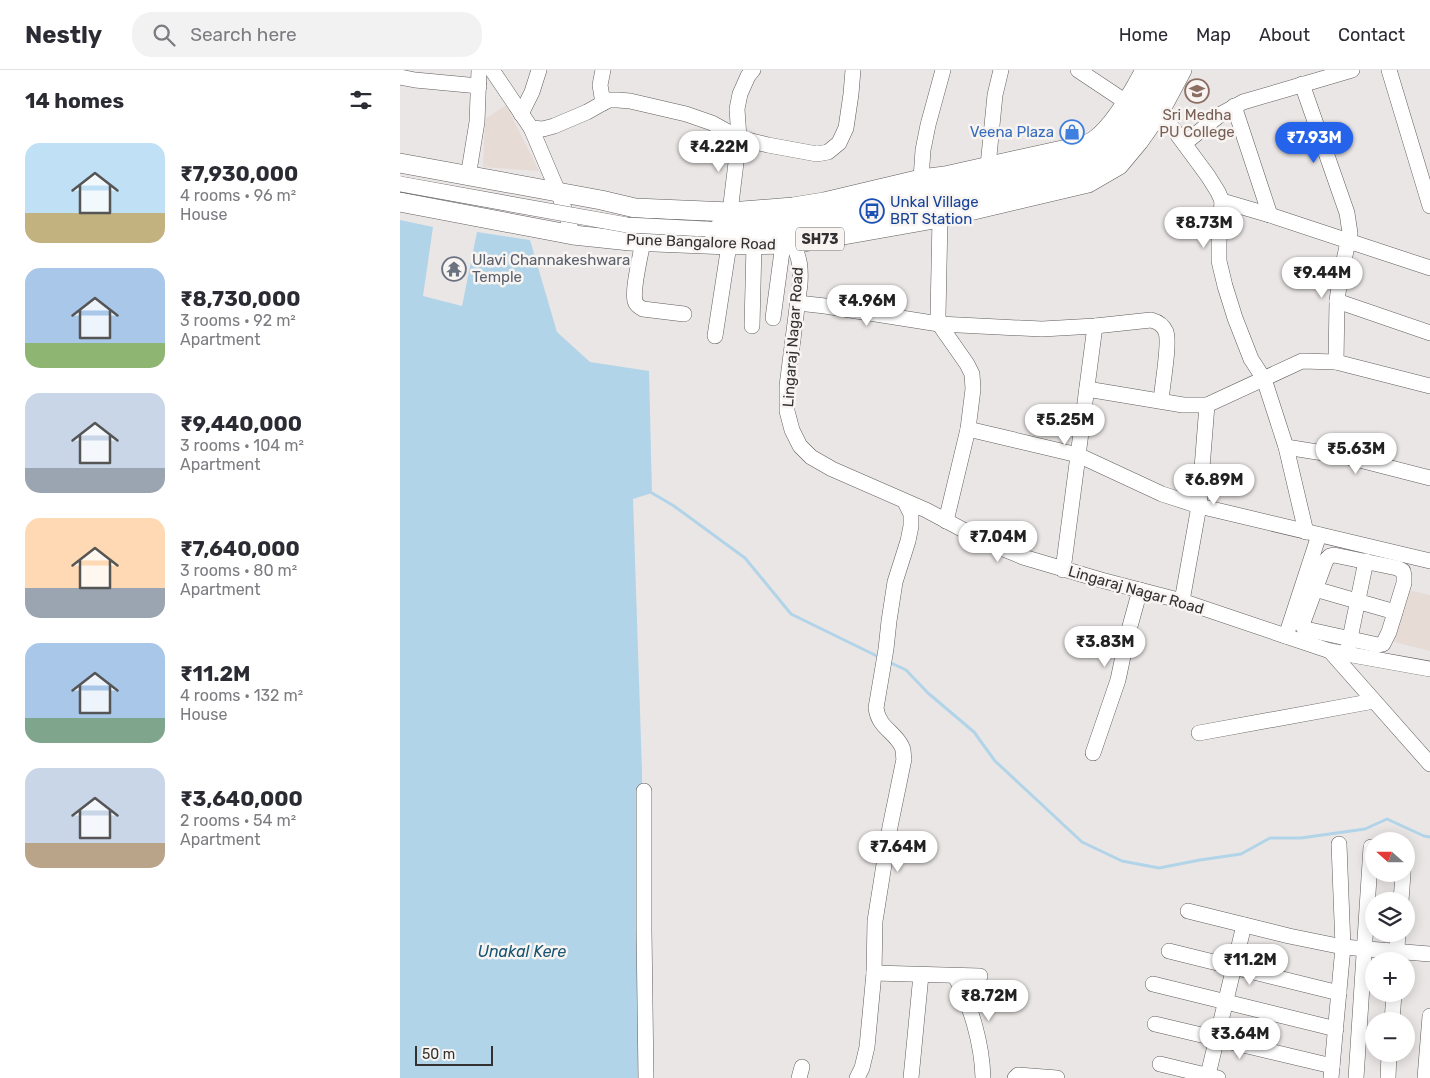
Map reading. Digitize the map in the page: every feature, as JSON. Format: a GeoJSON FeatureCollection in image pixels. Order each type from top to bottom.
{"type":"FeatureCollection","features":[{"type":"Feature","properties":{"kind":"main road","name":"Pune Bangalore Road"},"geometry":{"type":"LineString","coordinates":[[400,163],[635,208],[730,212],[784,208],[824,202],[921,179],[945,176],[1076,147],[1094,141],[1111,123],[1145,70]]}},
{"type":"Feature","properties":{"kind":"main road","name":"Pune Bangalore Road"},"geometry":{"type":"LineString","coordinates":[[400,202],[573,235],[643,241],[729,245],[788,244],[940,218],[1088,183],[1118,166],[1139,141],[1160,111],[1182,70]]}},
{"type":"Feature","properties":{"kind":"street"},"geometry":{"type":"LineString","coordinates":[[468,177],[477,122],[479,70]]}},
{"type":"Feature","properties":{"kind":"street"},"geometry":{"type":"LineString","coordinates":[[492,70],[531,128],[559,194],[573,235]]}},
{"type":"Feature","properties":{"kind":"street"},"geometry":{"type":"LineString","coordinates":[[521,114],[532,92],[539,70]]}},
{"type":"Feature","properties":{"kind":"street"},"geometry":{"type":"LineString","coordinates":[[603,70],[600,85],[603,103]]}},
{"type":"Feature","properties":{"kind":"street"},"geometry":{"type":"LineString","coordinates":[[730,212],[739,138],[737,109],[740,94],[748,76],[753,70]]}},
{"type":"Feature","properties":{"kind":"street"},"geometry":{"type":"LineString","coordinates":[[531,128],[543,129],[554,126],[603,103],[618,100],[630,101],[686,114],[712,123],[739,138],[817,154],[828,152],[839,143],[846,128],[853,70]]}},
{"type":"Feature","properties":{"kind":"street"},"geometry":{"type":"LineString","coordinates":[[921,179],[923,150],[928,124],[943,70]]}},
{"type":"Feature","properties":{"kind":"street"},"geometry":{"type":"LineString","coordinates":[[988,166],[995,95],[1002,70]]}},
{"type":"Feature","properties":{"kind":"street"},"geometry":{"type":"LineString","coordinates":[[1078,70],[1126,102]]}},
{"type":"Feature","properties":{"kind":"street"},"geometry":{"type":"LineString","coordinates":[[706,229],[833,212],[1077,161],[1103,150],[1124,127],[1145,96],[1159,70]]}},
{"type":"Feature","properties":{"kind":"street"},"geometry":{"type":"LineString","coordinates":[[400,184],[627,225],[706,229],[741,235],[795,232],[1076,175],[1111,158],[1133,134],[1153,104],[1171,70]]}},
{"type":"Feature","properties":{"kind":"street"},"geometry":{"type":"LineString","coordinates":[[1185,144],[1212,121],[1234,106],[1254,98],[1352,70]]}},
{"type":"Feature","properties":{"kind":"street"},"geometry":{"type":"LineString","coordinates":[[1390,70],[1427,186],[1430,206]]}},
{"type":"Feature","properties":{"kind":"street"},"geometry":{"type":"LineString","coordinates":[[400,77],[479,86]]}},
{"type":"Feature","properties":{"kind":"street"},"geometry":{"type":"LineString","coordinates":[[1302,84],[1350,224],[1349,241],[1340,278],[1337,301],[1336,362]]}},
{"type":"Feature","properties":{"kind":"street"},"geometry":{"type":"LineString","coordinates":[[1234,106],[1270,215]]}},
{"type":"Feature","properties":{"kind":"street"},"geometry":{"type":"LineString","coordinates":[[1160,111],[1213,184],[1222,201],[1219,261],[1225,286],[1234,318],[1251,359],[1264,379],[1313,533],[1286,636]]}},
{"type":"Feature","properties":{"kind":"street"},"geometry":{"type":"LineString","coordinates":[[1222,201],[1430,268]]}},
{"type":"Feature","properties":{"kind":"street"},"geometry":{"type":"LineString","coordinates":[[940,218],[939,324],[961,354],[972,374],[974,389],[968,429],[946,521]]}},
{"type":"Feature","properties":{"kind":"street"},"geometry":{"type":"LineString","coordinates":[[643,241],[636,282],[635,302],[643,309],[684,314]]}},
{"type":"Feature","properties":{"kind":"street"},"geometry":{"type":"LineString","coordinates":[[773,318],[788,244]]}},
{"type":"Feature","properties":{"kind":"street","name":"Lingaraj Nagar Road"},"geometry":{"type":"LineString","coordinates":[[788,244],[799,258],[801,268],[787,386],[787,411],[792,430],[800,446],[811,457],[1000,548],[1023,557],[1063,570],[1182,601],[1330,651],[1430,669]]}},
{"type":"Feature","properties":{"kind":"street"},"geometry":{"type":"LineString","coordinates":[[716,336],[729,245]]}},
{"type":"Feature","properties":{"kind":"street"},"geometry":{"type":"LineString","coordinates":[[752,326],[754,245]]}},
{"type":"Feature","properties":{"kind":"street"},"geometry":{"type":"LineString","coordinates":[[1337,301],[1430,333]]}},
{"type":"Feature","properties":{"kind":"street"},"geometry":{"type":"LineString","coordinates":[[798,303],[939,324],[1042,329],[1151,320],[1164,328],[1167,339],[1160,401]]}},
{"type":"Feature","properties":{"kind":"street"},"geometry":{"type":"LineString","coordinates":[[1063,570],[1095,326]]}},
{"type":"Feature","properties":{"kind":"street"},"geometry":{"type":"LineString","coordinates":[[1088,389],[1183,406],[1207,405],[1302,361],[1336,362],[1430,386]]}},
{"type":"Feature","properties":{"kind":"street"},"geometry":{"type":"LineString","coordinates":[[1182,601],[1199,506],[1207,405]]}},
{"type":"Feature","properties":{"kind":"street"},"geometry":{"type":"LineString","coordinates":[[968,429],[1078,455],[1162,494],[1199,506],[1430,561]]}},
{"type":"Feature","properties":{"kind":"street"},"geometry":{"type":"LineString","coordinates":[[1286,447],[1348,457],[1430,478]]}},
{"type":"Feature","properties":{"kind":"street"},"geometry":{"type":"LineString","coordinates":[[857,1078],[862,1068],[867,1047],[874,973],[875,921],[890,827],[904,759],[903,748],[878,718],[876,708],[895,582],[911,526],[911,514],[905,502]]}},
{"type":"Feature","properties":{"kind":"street"},"geometry":{"type":"LineString","coordinates":[[1334,555],[1397,568],[1403,571],[1404,576],[1404,583],[1389,632],[1383,644],[1378,645],[1304,628],[1302,624],[1315,589],[1326,560],[1334,555]]}},
{"type":"Feature","properties":{"kind":"street"},"geometry":{"type":"LineString","coordinates":[[1347,654],[1366,561]]}},
{"type":"Feature","properties":{"kind":"street"},"geometry":{"type":"LineString","coordinates":[[1315,589],[1395,612]]}},
{"type":"Feature","properties":{"kind":"street"},"geometry":{"type":"LineString","coordinates":[[1093,753],[1118,680],[1140,590]]}},
{"type":"Feature","properties":{"kind":"street"},"geometry":{"type":"LineString","coordinates":[[1330,651],[1430,764]]}},
{"type":"Feature","properties":{"kind":"street"},"geometry":{"type":"LineString","coordinates":[[1198,733],[1374,701]]}},
{"type":"Feature","properties":{"kind":"street"},"geometry":{"type":"LineString","coordinates":[[644,791],[646,1078]]}},
{"type":"Feature","properties":{"kind":"street"},"geometry":{"type":"LineString","coordinates":[[1155,1024],[1332,1072],[1343,947],[1339,844]]}},
{"type":"Feature","properties":{"kind":"street"},"geometry":{"type":"LineString","coordinates":[[1356,1078],[1370,882]]}},
{"type":"Feature","properties":{"kind":"street"},"geometry":{"type":"LineString","coordinates":[[1188,912],[1343,947],[1379,952]]}},
{"type":"Feature","properties":{"kind":"street"},"geometry":{"type":"LineString","coordinates":[[1160,1064],[1213,1077],[1216,1039],[1244,925]]}},
{"type":"Feature","properties":{"kind":"street"},"geometry":{"type":"LineString","coordinates":[[1169,951],[1339,993]]}},
{"type":"Feature","properties":{"kind":"street"},"geometry":{"type":"LineString","coordinates":[[1415,955],[1430,954]]}},
{"type":"Feature","properties":{"kind":"street"},"geometry":{"type":"LineString","coordinates":[[874,973],[980,976]]}},
{"type":"Feature","properties":{"kind":"street"},"geometry":{"type":"LineString","coordinates":[[911,1078],[921,975]]}},
{"type":"Feature","properties":{"kind":"street"},"geometry":{"type":"LineString","coordinates":[[955,976],[968,1002],[982,1064],[983,1078]]}},
{"type":"Feature","properties":{"kind":"street"},"geometry":{"type":"LineString","coordinates":[[1153,984],[1336,1029]]}},
{"type":"Feature","properties":{"kind":"street"},"geometry":{"type":"LineString","coordinates":[[1425,1078],[1430,1016]]}},
{"type":"Feature","properties":{"kind":"street"},"geometry":{"type":"LineString","coordinates":[[1388,1078],[1389,1062]]}},
{"type":"Feature","properties":{"kind":"street"},"geometry":{"type":"LineString","coordinates":[[1015,1078],[1018,1075],[1057,1078]]}},
{"type":"Feature","properties":{"kind":"shaded area"},"geometry":{"type":"Polygon","coordinates":[[[506,105],[539,171],[483,167],[485,119],[506,105]]]}},
{"type":"Feature","properties":{"kind":"shaded area"},"geometry":{"type":"Polygon","coordinates":[[[1408,590],[1430,595],[1430,651],[1394,642],[1408,590]]]}},
{"type":"Feature","properties":{"kind":"water","name":"Unakal Kere"},"geometry":{"type":"Polygon","coordinates":[[[400,220],[433,227],[423,296],[462,306],[477,232],[530,240],[557,332],[590,362],[649,371],[652,493],[633,499],[642,771],[644,1078],[400,1078],[400,220]]]}},
{"type":"Feature","properties":{"kind":"waterway"},"geometry":{"type":"LineString","coordinates":[[652,493],[674,506],[745,558],[791,614],[881,658]]}},
{"type":"Feature","properties":{"kind":"waterway"},"geometry":{"type":"LineString","coordinates":[[889,662],[906,670],[928,693],[974,732],[995,761],[1082,842],[1122,861],[1159,868],[1241,854],[1270,838],[1301,838],[1365,829],[1387,819],[1430,837]]}},
{"type":"Feature","properties":{"kind":"place","name":"Sri Medha PU College"},"geometry":{"type":"Point","coordinates":[1197,91]}},
{"type":"Feature","properties":{"kind":"place","name":"Veena Plaza"},"geometry":{"type":"Point","coordinates":[1072,132]}},
{"type":"Feature","properties":{"kind":"place","name":"Unkal Village BRT Station"},"geometry":{"type":"Point","coordinates":[872,211]}},
{"type":"Feature","properties":{"kind":"place","name":"Ulavi Channakeshwara Temple"},"geometry":{"type":"Point","coordinates":[454,269]}}]}
